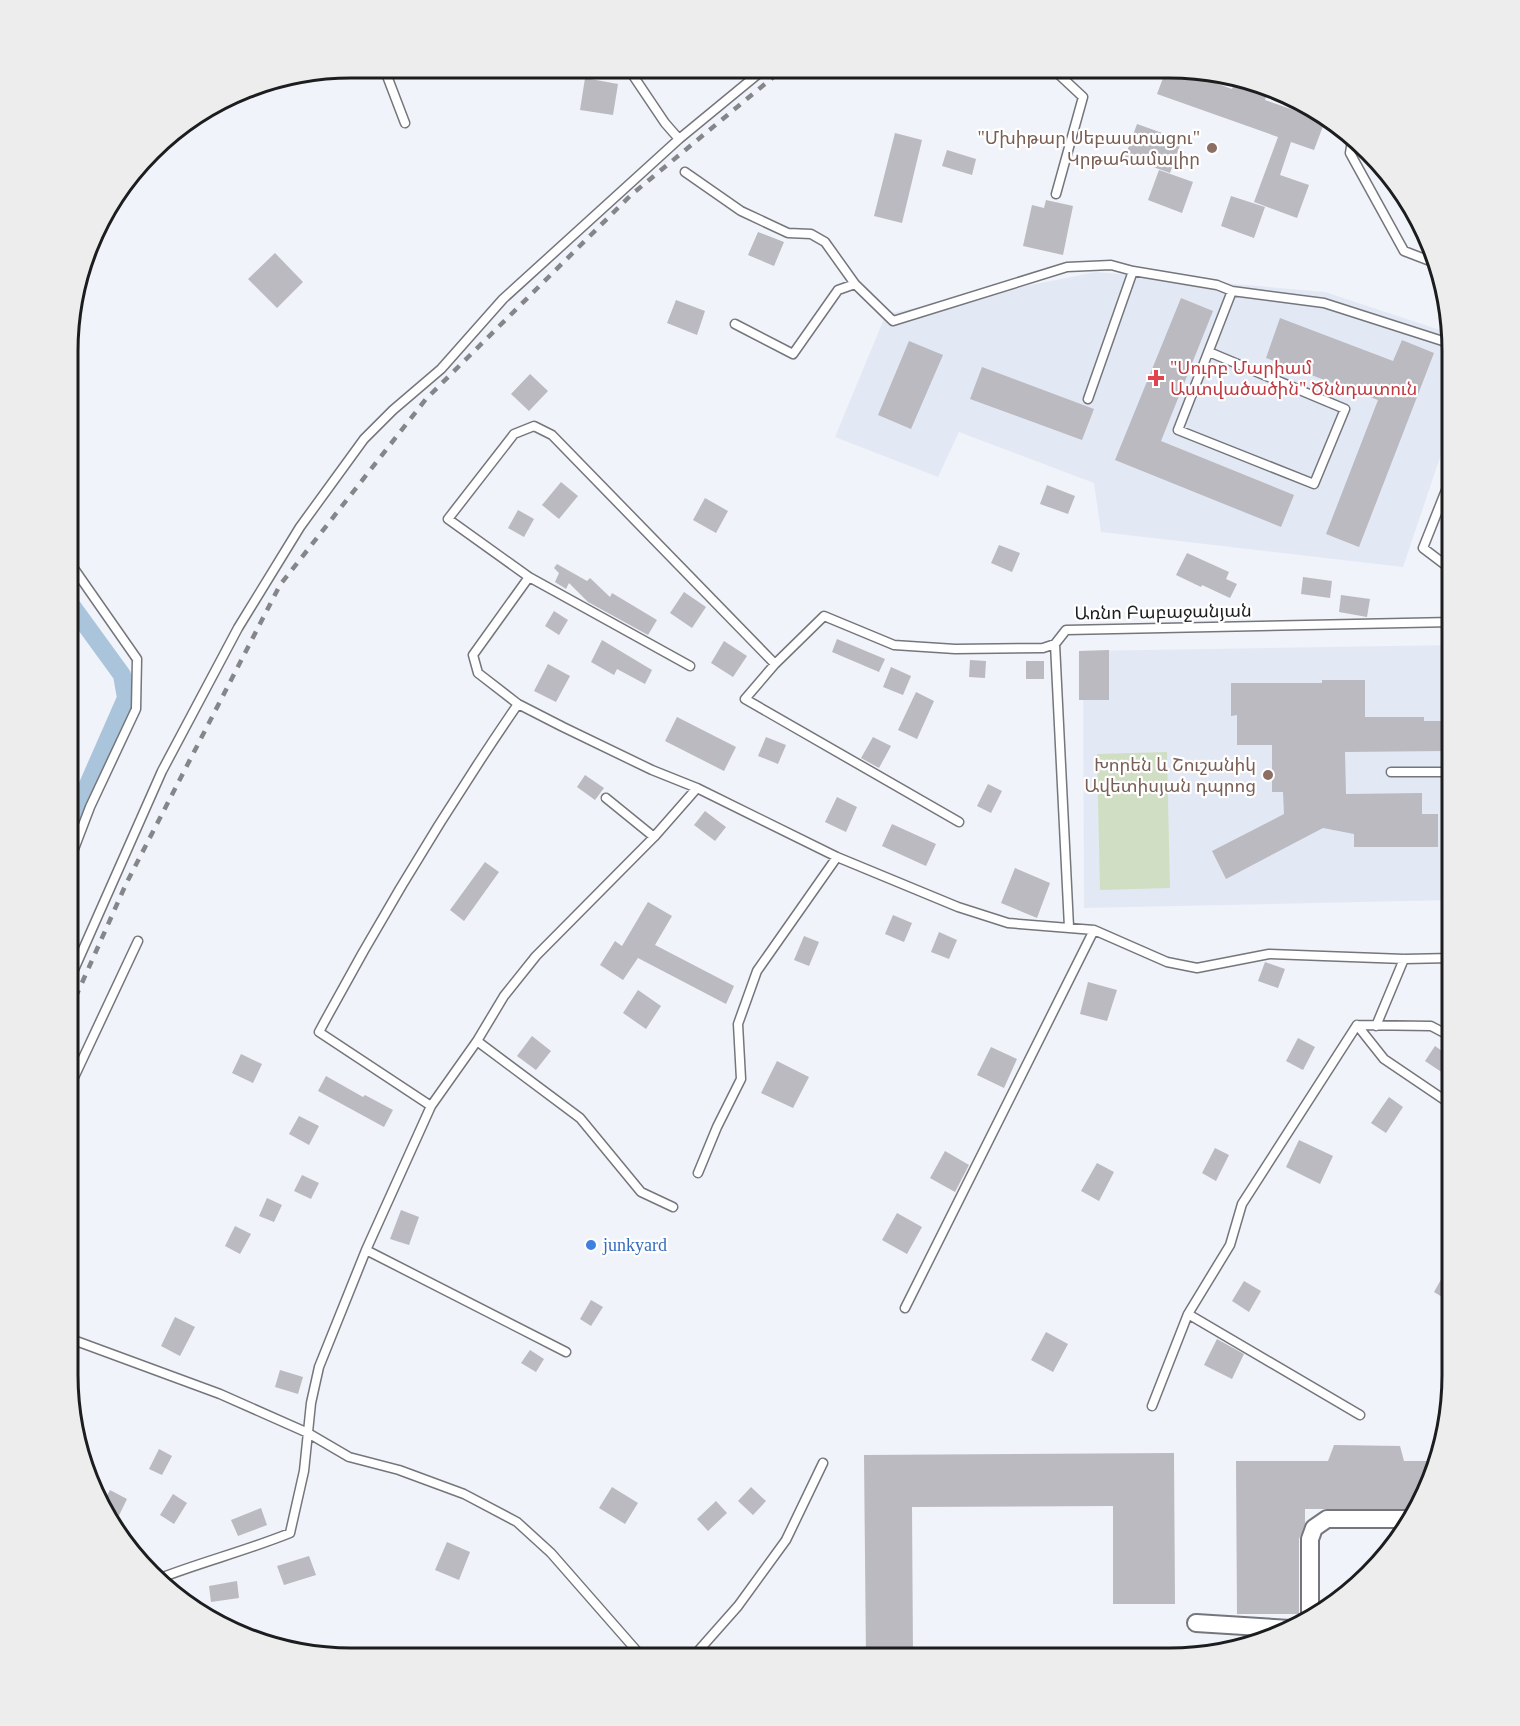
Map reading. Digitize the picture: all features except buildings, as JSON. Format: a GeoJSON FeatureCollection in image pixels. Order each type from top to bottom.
{"type":"FeatureCollection","features":[{"type":"Feature","properties":{"kind":"street"},"geometry":{"type":"LineString","coordinates":[[1310,1609],[1310,1539],[1314,1528],[1327,1519],[1401,1519]]}},
{"type":"Feature","properties":{"kind":"street"},"geometry":{"type":"LineString","coordinates":[[1196,1623],[1272,1628]]}},
{"type":"Feature","properties":{"kind":"lane"},"geometry":{"type":"LineString","coordinates":[[388,78],[405,123]]}},
{"type":"Feature","properties":{"kind":"lane"},"geometry":{"type":"LineString","coordinates":[[635,78],[665,123],[679,139]]}},
{"type":"Feature","properties":{"kind":"lane"},"geometry":{"type":"LineString","coordinates":[[78,961],[162,771],[238,628],[300,527],[364,439],[393,410],[441,369],[503,299],[679,139],[753,78]]}},
{"type":"Feature","properties":{"kind":"lane"},"geometry":{"type":"LineString","coordinates":[[1056,194],[1083,98],[1062,78]]}},
{"type":"Feature","properties":{"kind":"lane"},"geometry":{"type":"LineString","coordinates":[[1351,148],[1350,153],[1404,250],[1426,259]]}},
{"type":"Feature","properties":{"kind":"lane"},"geometry":{"type":"LineString","coordinates":[[685,172],[741,211],[788,233],[811,234],[825,242],[855,284],[893,321],[1067,267],[1111,265],[1133,271],[1217,285],[1232,291],[1324,303],[1441,341]]}},
{"type":"Feature","properties":{"kind":"lane"},"geometry":{"type":"LineString","coordinates":[[1088,399],[1133,271]]}},
{"type":"Feature","properties":{"kind":"lane"},"geometry":{"type":"LineString","coordinates":[[735,324],[793,354],[838,290],[855,284]]}},
{"type":"Feature","properties":{"kind":"lane"},"geometry":{"type":"LineString","coordinates":[[1209,352],[1345,409],[1314,484],[1178,430],[1232,291]]}},
{"type":"Feature","properties":{"kind":"lane"},"geometry":{"type":"LineString","coordinates":[[690,666],[530,577],[448,519],[514,434],[534,426],[552,435],[775,664]]}},
{"type":"Feature","properties":{"kind":"lane"},"geometry":{"type":"LineString","coordinates":[[1442,502],[1424,548],[1442,562]]}},
{"type":"Feature","properties":{"kind":"lane"},"geometry":{"type":"LineString","coordinates":[[78,574],[137,659],[136,709],[90,807],[78,838]]}},
{"type":"Feature","properties":{"kind":"lane"},"geometry":{"type":"LineString","coordinates":[[530,577],[472,655],[478,673],[518,704],[837,857],[958,907],[1008,923],[1094,930],[1167,962],[1197,968],[1269,954],[1442,958]]}},
{"type":"Feature","properties":{"kind":"lane","name":"Առնո Բաբաջանյան"},"geometry":{"type":"LineString","coordinates":[[960,822],[744,699],[775,664],[824,616],[894,645],[955,649],[1042,648],[1055,644],[1066,630],[1442,622]]}},
{"type":"Feature","properties":{"kind":"lane"},"geometry":{"type":"LineString","coordinates":[[1055,644],[1069,927]]}},
{"type":"Feature","properties":{"kind":"lane"},"geometry":{"type":"LineString","coordinates":[[431,1106],[319,1032],[346,981],[472,771],[518,704]]}},
{"type":"Feature","properties":{"kind":"lane"},"geometry":{"type":"LineString","coordinates":[[1391,772],[1442,772]]}},
{"type":"Feature","properties":{"kind":"lane"},"geometry":{"type":"LineString","coordinates":[[166,1576],[205,1561],[248,1550],[290,1533],[304,1471],[319,1367],[366,1250],[431,1106],[477,1041],[504,996],[536,956],[654,837],[697,788]]}},
{"type":"Feature","properties":{"kind":"lane"},"geometry":{"type":"LineString","coordinates":[[606,798],[654,837]]}},
{"type":"Feature","properties":{"kind":"lane"},"geometry":{"type":"LineString","coordinates":[[698,1173],[717,1127],[741,1079],[738,1024],[757,971],[837,857]]}},
{"type":"Feature","properties":{"kind":"lane"},"geometry":{"type":"LineString","coordinates":[[905,1308],[1094,930]]}},
{"type":"Feature","properties":{"kind":"lane"},"geometry":{"type":"LineString","coordinates":[[78,1069],[138,941]]}},
{"type":"Feature","properties":{"kind":"lane"},"geometry":{"type":"LineString","coordinates":[[1376,1026],[1404,959]]}},
{"type":"Feature","properties":{"kind":"lane"},"geometry":{"type":"LineString","coordinates":[[1357,1025],[1431,1026],[1442,1031]]}},
{"type":"Feature","properties":{"kind":"lane"},"geometry":{"type":"LineString","coordinates":[[1357,1025],[1384,1059],[1442,1098]]}},
{"type":"Feature","properties":{"kind":"lane"},"geometry":{"type":"LineString","coordinates":[[1152,1406],[1188,1314],[1230,1245],[1242,1204],[1357,1025]]}},
{"type":"Feature","properties":{"kind":"lane"},"geometry":{"type":"LineString","coordinates":[[477,1041],[580,1118],[641,1192],[673,1207]]}},
{"type":"Feature","properties":{"kind":"lane"},"geometry":{"type":"LineString","coordinates":[[366,1250],[566,1352]]}},
{"type":"Feature","properties":{"kind":"lane"},"geometry":{"type":"LineString","coordinates":[[1188,1314],[1360,1415]]}},
{"type":"Feature","properties":{"kind":"lane"},"geometry":{"type":"LineString","coordinates":[[78,1342],[220,1394],[308,1433],[349,1457],[399,1470],[464,1494],[517,1521],[551,1553],[635,1648]]}},
{"type":"Feature","properties":{"kind":"lane"},"geometry":{"type":"LineString","coordinates":[[701,1648],[738,1606],[786,1540],[823,1463]]}},
{"type":"Feature","properties":{"kind":"shaded area","name":"\"Սուրբ Մարիամ Աստվածածին\" Ծննդատուն"},"geometry":{"type":"Polygon","coordinates":[[[1096,272],[1325,292],[1441,330],[1442,452],[1403,567],[1101,532],[1094,483],[959,432],[938,477],[835,437],[886,314],[1096,272]]]}},
{"type":"Feature","properties":{"kind":"shaded area","name":"Խորեն և Շուշանիկ Ավետիսյան դպրոց"},"geometry":{"type":"Polygon","coordinates":[[[1442,645],[1442,900],[1084,908],[1083,651],[1442,645]]]}},
{"type":"Feature","properties":{"kind":"green space"},"geometry":{"type":"Polygon","coordinates":[[[1167,752],[1170,888],[1100,890],[1097,754],[1167,752]]]}},
{"type":"Feature","properties":{"kind":"waterway"},"geometry":{"type":"LineString","coordinates":[[78,614],[122,675],[126,698],[78,807]]}},
{"type":"Feature","properties":{"kind":"railway"},"geometry":{"type":"LineString","coordinates":[[78,992],[126,884],[280,585],[426,399],[631,195],[772,78]]}},
{"type":"Feature","properties":{"kind":"place","name":"\"Մխիթար Սեբաստացու\" Կրթահամալիր"},"geometry":{"type":"Point","coordinates":[1212,148]}},
{"type":"Feature","properties":{"kind":"place","name":"\"Սուրբ Մարիամ Աստվածածին\" Ծննդատուն"},"geometry":{"type":"Point","coordinates":[1156,378]}},
{"type":"Feature","properties":{"kind":"place","name":"Խորեն և Շուշանիկ Ավետիսյան դպրոց"},"geometry":{"type":"Point","coordinates":[1268,775]}},
{"type":"Feature","properties":{"kind":"place","name":"junkyard"},"geometry":{"type":"Point","coordinates":[591,1245]}}]}
